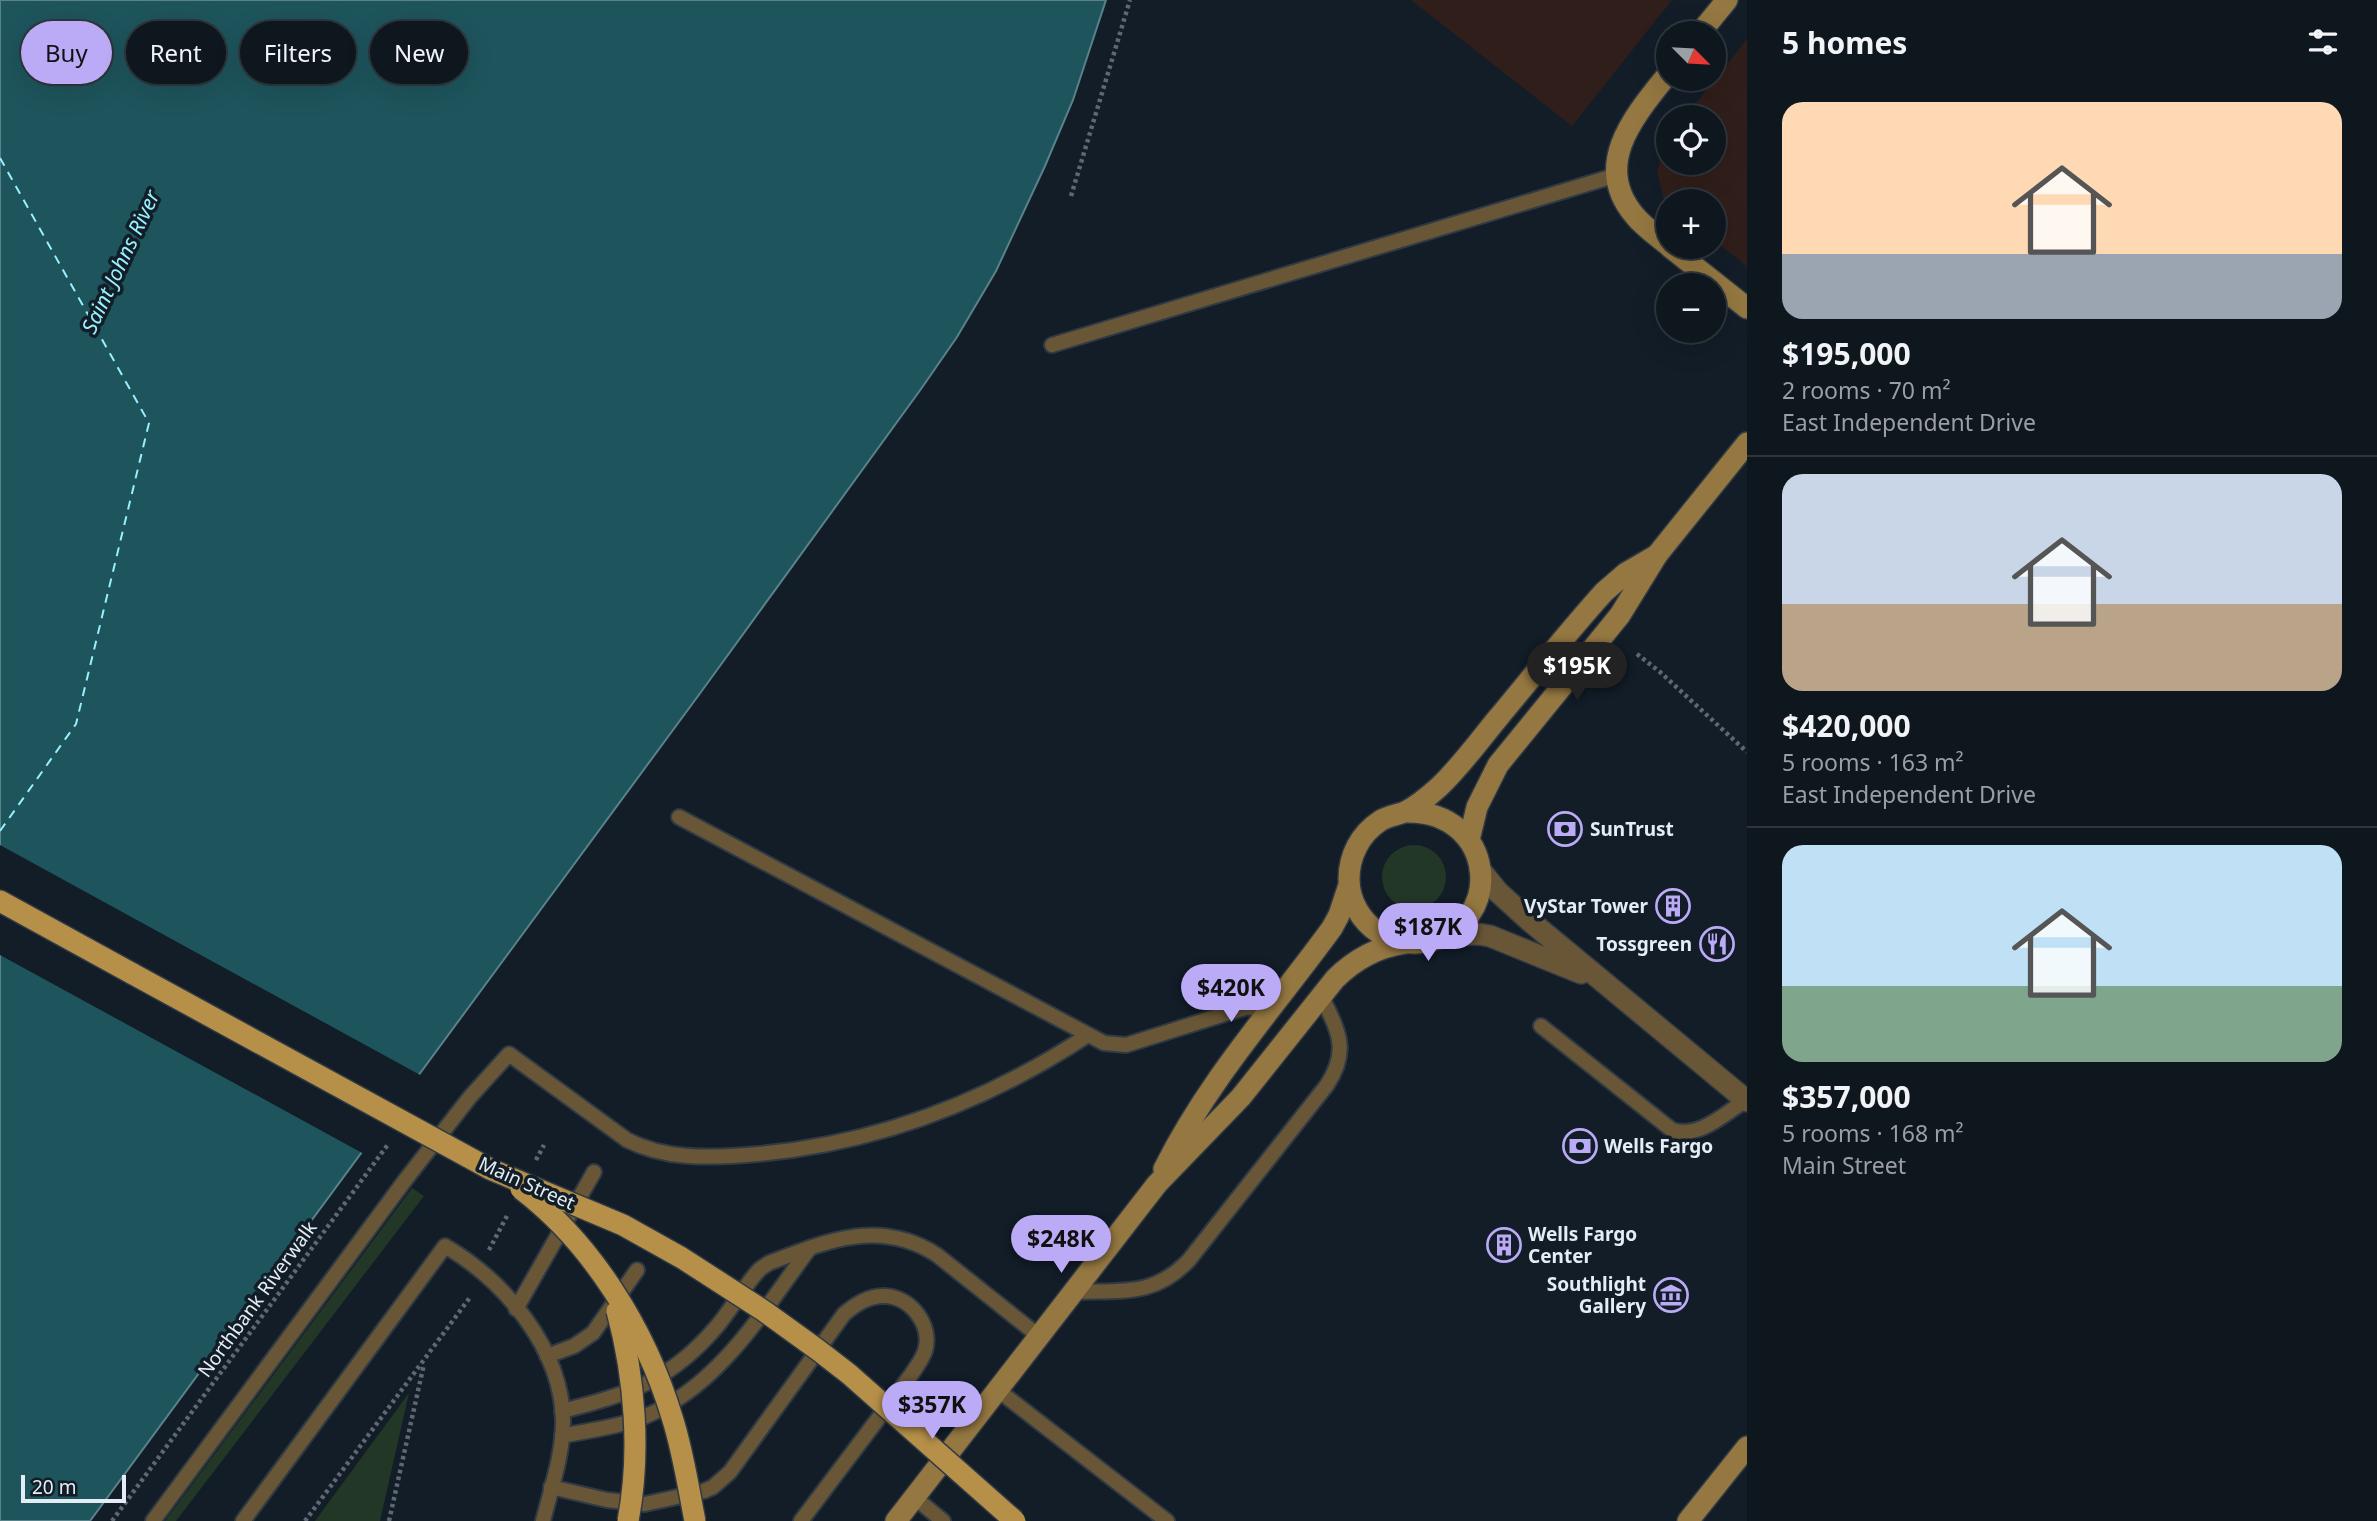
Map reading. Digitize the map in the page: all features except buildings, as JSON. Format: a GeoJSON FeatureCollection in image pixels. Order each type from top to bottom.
{"type":"FeatureCollection","features":[{"type":"Feature","properties":{"kind":"main road","name":"Main Street"},"geometry":{"type":"LineString","coordinates":[[0,901],[490,1169],[643,1236],[764,1311],[849,1374],[1015,1521]]}},
{"type":"Feature","properties":{"kind":"main road"},"geometry":{"type":"LineString","coordinates":[[490,1169],[523,1190],[579,1245],[607,1283],[643,1344],[673,1420],[695,1521]]}},
{"type":"Feature","properties":{"kind":"main road"},"geometry":{"type":"LineString","coordinates":[[607,1283],[615,1303],[623,1339],[632,1406],[635,1461],[628,1521]]}},
{"type":"Feature","properties":{"kind":"street"},"geometry":{"type":"LineString","coordinates":[[1710,21],[1727,0]]}},
{"type":"Feature","properties":{"kind":"street"},"geometry":{"type":"LineString","coordinates":[[1656,89],[1634,117],[1617,160],[1617,175],[1626,204],[1636,218],[1656,235]]}},
{"type":"Feature","properties":{"kind":"street"},"geometry":{"type":"LineString","coordinates":[[1685,259],[1747,308]]}},
{"type":"Feature","properties":{"kind":"street"},"geometry":{"type":"LineString","coordinates":[[1469,839],[1476,807],[1498,765],[1620,615],[1657,555],[1747,443]]}},
{"type":"Feature","properties":{"kind":"street"},"geometry":{"type":"LineString","coordinates":[[1405,812],[1423,800],[1452,773],[1604,592],[1626,573],[1657,555]]}},
{"type":"Feature","properties":{"kind":"street"},"geometry":{"type":"LineString","coordinates":[[1157,1184],[1196,1111],[1267,1011],[1332,928],[1349,885],[1352,860],[1363,837],[1381,820],[1405,812],[1434,814],[1460,828],[1469,839],[1477,854],[1480,885],[1474,907],[1460,925],[1447,935]]}},
{"type":"Feature","properties":{"kind":"street"},"geometry":{"type":"LineString","coordinates":[[1480,870],[1507,901],[1746,1100]]}},
{"type":"Feature","properties":{"kind":"street"},"geometry":{"type":"LineString","coordinates":[[1349,885],[1355,905],[1367,923],[1384,936],[1405,943]]}},
{"type":"Feature","properties":{"kind":"street"},"geometry":{"type":"LineString","coordinates":[[899,1520],[914,1497],[999,1391],[1157,1184],[1241,1097],[1335,979],[1352,963],[1384,947],[1419,943],[1447,935],[1478,934],[1517,946],[1601,982]]}},
{"type":"Feature","properties":{"kind":"street"},"geometry":{"type":"LineString","coordinates":[[1688,1521],[1747,1447]]}},
{"type":"Feature","properties":{"kind":"lane"},"geometry":{"type":"LineString","coordinates":[[1052,345],[1617,175]]}},
{"type":"Feature","properties":{"kind":"lane"},"geometry":{"type":"LineString","coordinates":[[679,817],[1104,1043],[1126,1045],[1235,1009],[1247,1007],[1267,1011]]}},
{"type":"Feature","properties":{"kind":"lane"},"geometry":{"type":"LineString","coordinates":[[1074,1292],[1153,1286],[1172,1277],[1189,1260],[1327,1085],[1337,1068],[1340,1039],[1322,997]]}},
{"type":"Feature","properties":{"kind":"lane"},"geometry":{"type":"LineString","coordinates":[[1541,1026],[1672,1130],[1693,1132],[1746,1100]]}},
{"type":"Feature","properties":{"kind":"lane"},"geometry":{"type":"LineString","coordinates":[[153,1521],[414,1169],[470,1097],[509,1054],[627,1140],[647,1150],[671,1154],[729,1156],[832,1143],[869,1135],[933,1115],[1020,1076],[1088,1035]]}},
{"type":"Feature","properties":{"kind":"lane"},"geometry":{"type":"LineString","coordinates":[[516,1309],[594,1172]]}},
{"type":"Feature","properties":{"kind":"lane"},"geometry":{"type":"LineString","coordinates":[[562,1412],[634,1391],[666,1373],[709,1334],[760,1269],[769,1263],[830,1241],[860,1236],[884,1236],[913,1242],[937,1255],[1040,1337]]}},
{"type":"Feature","properties":{"kind":"lane"},"geometry":{"type":"LineString","coordinates":[[243,1521],[445,1246],[482,1271],[516,1309],[540,1342],[558,1383],[562,1436],[543,1521]]}},
{"type":"Feature","properties":{"kind":"lane"},"geometry":{"type":"LineString","coordinates":[[562,1436],[625,1423],[655,1412],[683,1395],[732,1352],[810,1248]]}},
{"type":"Feature","properties":{"kind":"lane"},"geometry":{"type":"LineString","coordinates":[[547,1356],[574,1346],[593,1333],[637,1270]]}},
{"type":"Feature","properties":{"kind":"lane"},"geometry":{"type":"LineString","coordinates":[[551,1487],[607,1500],[645,1504],[713,1487],[730,1472],[844,1314],[867,1299],[886,1296],[902,1301],[916,1311],[925,1331],[926,1341],[919,1362],[801,1521]]}},
{"type":"Feature","properties":{"kind":"lane"},"geometry":{"type":"LineString","coordinates":[[999,1391],[1167,1521]]}},
{"type":"Feature","properties":{"kind":"lane"},"geometry":{"type":"LineString","coordinates":[[914,1497],[943,1521]]}},
{"type":"Feature","properties":{"kind":"path"},"geometry":{"type":"LineString","coordinates":[[1070,195],[1130,0]]}},
{"type":"Feature","properties":{"kind":"path"},"geometry":{"type":"LineString","coordinates":[[1637,654],[1747,752]]}},
{"type":"Feature","properties":{"kind":"path","name":"Northbank Riverwalk"},"geometry":{"type":"LineString","coordinates":[[112,1521],[392,1138]]}},
{"type":"Feature","properties":{"kind":"path"},"geometry":{"type":"LineString","coordinates":[[532,1168],[544,1145]]}},
{"type":"Feature","properties":{"kind":"path"},"geometry":{"type":"LineString","coordinates":[[305,1521],[478,1287],[489,1249],[514,1203]]}},
{"type":"Feature","properties":{"kind":"path"},"geometry":{"type":"LineString","coordinates":[[389,1521],[425,1360]]}},
{"type":"Feature","properties":{"kind":"shaded area"},"geometry":{"type":"Polygon","coordinates":[[[1411,0],[1672,0],[1572,126],[1411,0]]]}},
{"type":"Feature","properties":{"kind":"shaded area"},"geometry":{"type":"Polygon","coordinates":[[[1747,39],[1747,266],[1726,250],[1726,189],[1661,189],[1658,175],[1726,175],[1726,105],[1695,105],[1706,91],[1726,91],[1726,65],[1747,39]]]}},
{"type":"Feature","properties":{"kind":"shaded area"},"geometry":{"type":"Polygon","coordinates":[[[1414,845],[1432,851],[1440,859],[1446,877],[1440,895],[1432,903],[1414,909],[1396,903],[1388,895],[1382,877],[1388,859],[1396,851],[1414,845]]]}},
{"type":"Feature","properties":{"kind":"shaded area"},"geometry":{"type":"Polygon","coordinates":[[[412,1188],[424,1196],[176,1521],[165,1521],[412,1188]]]}},
{"type":"Feature","properties":{"kind":"shaded area"},"geometry":{"type":"Polygon","coordinates":[[[409,1393],[380,1521],[315,1521],[409,1393]]]}},
{"type":"Feature","properties":{"kind":"water","name":"Saint Johns River"},"geometry":{"type":"Polygon","coordinates":[[[0,0],[1106,0],[1073,100],[996,271],[957,337],[921,389],[701,692],[90,1521],[0,1521],[0,0]]]}},
{"type":"Feature","properties":{"kind":"pier"},"geometry":{"type":"Polygon","coordinates":[[[0,845],[422,1076],[364,1154],[0,955],[0,845]]]}},
{"type":"Feature","properties":{"kind":"ferry route"},"geometry":{"type":"LineString","coordinates":[[0,158],[149,423],[76,724],[0,831]]}},
{"type":"Feature","properties":{"kind":"place","name":"SunTrust"},"geometry":{"type":"Point","coordinates":[1565,829]}},
{"type":"Feature","properties":{"kind":"place","name":"VyStar Tower"},"geometry":{"type":"Point","coordinates":[1673,906]}},
{"type":"Feature","properties":{"kind":"place","name":"Tossgreen"},"geometry":{"type":"Point","coordinates":[1717,944]}},
{"type":"Feature","properties":{"kind":"place","name":"Wells Fargo"},"geometry":{"type":"Point","coordinates":[1580,1146]}},
{"type":"Feature","properties":{"kind":"place","name":"Wells Fargo Center"},"geometry":{"type":"Point","coordinates":[1504,1245]}},
{"type":"Feature","properties":{"kind":"place","name":"Southlight Gallery"},"geometry":{"type":"Point","coordinates":[1671,1295]}}]}
